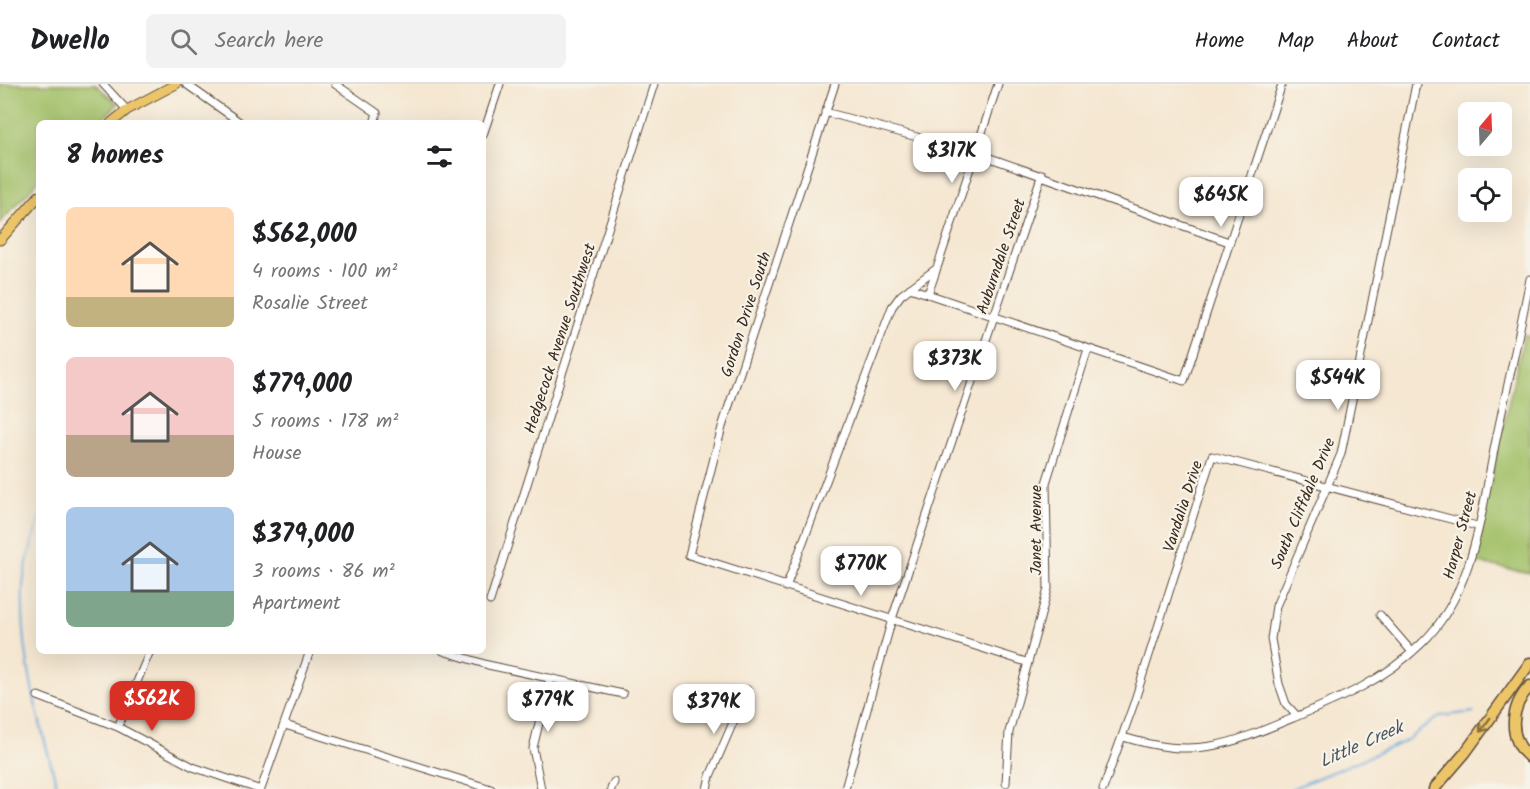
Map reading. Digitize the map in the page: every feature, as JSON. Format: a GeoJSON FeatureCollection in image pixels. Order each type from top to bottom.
{"type":"FeatureCollection","features":[{"type":"Feature","properties":{"kind":"highway"},"geometry":{"type":"LineString","coordinates":[[1434,789],[1466,753],[1530,663]]}},
{"type":"Feature","properties":{"kind":"highway"},"geometry":{"type":"LineString","coordinates":[[1530,686],[1518,701],[1513,723],[1518,743],[1530,758]]}},
{"type":"Feature","properties":{"kind":"main road"},"geometry":{"type":"LineString","coordinates":[[115,120],[128,110],[176,84]]}},
{"type":"Feature","properties":{"kind":"main road"},"geometry":{"type":"LineString","coordinates":[[0,240],[36,199]]}},
{"type":"Feature","properties":{"kind":"street"},"geometry":{"type":"LineString","coordinates":[[103,84],[128,110]]}},
{"type":"Feature","properties":{"kind":"street"},"geometry":{"type":"LineString","coordinates":[[186,84],[237,120]]}},
{"type":"Feature","properties":{"kind":"street"},"geometry":{"type":"LineString","coordinates":[[335,84],[377,113],[375,120]]}},
{"type":"Feature","properties":{"kind":"street"},"geometry":{"type":"LineString","coordinates":[[486,126],[500,84]]}},
{"type":"Feature","properties":{"kind":"street","name":"Hedgecock Avenue Southwest"},"geometry":{"type":"LineString","coordinates":[[490,601],[654,84]]}},
{"type":"Feature","properties":{"kind":"street","name":"Gordon Drive South"},"geometry":{"type":"LineString","coordinates":[[786,587],[689,555],[722,427],[835,84]]}},
{"type":"Feature","properties":{"kind":"street"},"geometry":{"type":"LineString","coordinates":[[928,294],[998,84]]}},
{"type":"Feature","properties":{"kind":"street"},"geometry":{"type":"LineString","coordinates":[[910,288],[1184,381],[1282,84]]}},
{"type":"Feature","properties":{"kind":"street","name":"South Cliffdale Drive"},"geometry":{"type":"LineString","coordinates":[[1297,716],[1286,704],[1279,684],[1271,639],[1276,606],[1344,443],[1416,84]]}},
{"type":"Feature","properties":{"kind":"street"},"geometry":{"type":"LineString","coordinates":[[825,112],[976,153],[1042,174],[1229,242]]}},
{"type":"Feature","properties":{"kind":"street","name":"Auburndale Street"},"geometry":{"type":"LineString","coordinates":[[845,789],[892,619],[1042,174]]}},
{"type":"Feature","properties":{"kind":"street"},"geometry":{"type":"LineString","coordinates":[[937,268],[910,288],[892,308],[880,333],[852,417],[786,587],[1026,663]]}},
{"type":"Feature","properties":{"kind":"street","name":"Harper Street"},"geometry":{"type":"LineString","coordinates":[[1123,737],[1168,749],[1196,750],[1247,738],[1365,687],[1388,673],[1413,652],[1436,627],[1450,606],[1469,561],[1530,279]]}},
{"type":"Feature","properties":{"kind":"street","name":"Janet Avenue"},"geometry":{"type":"LineString","coordinates":[[1006,783],[1005,768],[1009,732],[1048,589],[1046,483],[1088,349]]}},
{"type":"Feature","properties":{"kind":"street","name":"Vandalia Drive"},"geometry":{"type":"LineString","coordinates":[[1103,789],[1123,737],[1212,456],[1326,488],[1477,526]]}},
{"type":"Feature","properties":{"kind":"street"},"geometry":{"type":"LineString","coordinates":[[1380,615],[1413,652]]}},
{"type":"Feature","properties":{"kind":"street"},"geometry":{"type":"LineString","coordinates":[[118,727],[149,654]]}},
{"type":"Feature","properties":{"kind":"street"},"geometry":{"type":"LineString","coordinates":[[38,696],[118,727],[193,767],[260,789],[309,654]]}},
{"type":"Feature","properties":{"kind":"street"},"geometry":{"type":"LineString","coordinates":[[453,654],[488,665],[623,694]]}},
{"type":"Feature","properties":{"kind":"street"},"geometry":{"type":"LineString","coordinates":[[541,789],[533,748],[538,719],[550,678]]}},
{"type":"Feature","properties":{"kind":"street"},"geometry":{"type":"LineString","coordinates":[[707,789],[710,776],[747,690]]}},
{"type":"Feature","properties":{"kind":"street"},"geometry":{"type":"LineString","coordinates":[[285,725],[491,789]]}},
{"type":"Feature","properties":{"kind":"green space"},"geometry":{"type":"Polygon","coordinates":[[[0,84],[95,84],[118,104],[101,120],[36,120],[36,183],[0,223],[0,84]]]}},
{"type":"Feature","properties":{"kind":"green space"},"geometry":{"type":"Polygon","coordinates":[[[1524,335],[1530,337],[1530,573],[1472,562],[1524,335]]]}},
{"type":"Feature","properties":{"kind":"waterway"},"geometry":{"type":"LineString","coordinates":[[36,530],[23,586],[25,638],[32,689],[58,789]]}},
{"type":"Feature","properties":{"kind":"waterway","name":"Little Creek"},"geometry":{"type":"LineString","coordinates":[[1291,789],[1404,742],[1440,716],[1474,712]]}}]}
